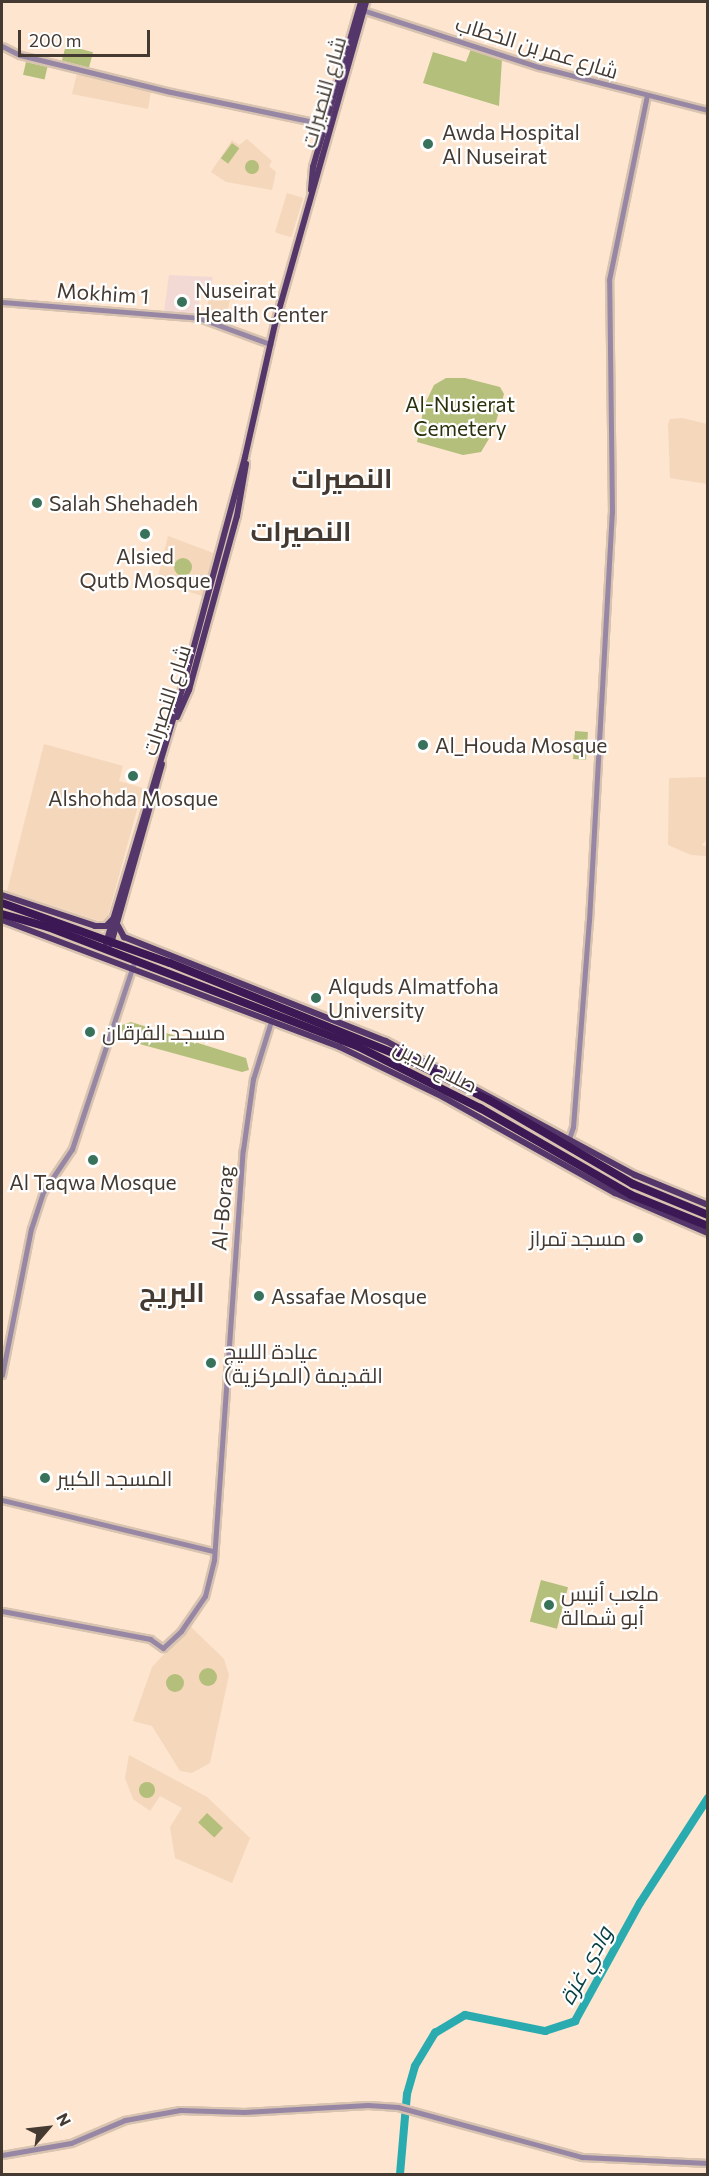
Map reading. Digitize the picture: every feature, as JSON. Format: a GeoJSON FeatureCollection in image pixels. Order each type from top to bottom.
{"type":"FeatureCollection","features":[{"type":"Feature","properties":{"kind":"highway","name":"صلاح الدين"},"geometry":{"type":"LineString","coordinates":[[2,903],[277,1005],[423,1066],[633,1184],[708,1215]]}},
{"type":"Feature","properties":{"kind":"highway","name":"صلاح الدين"},"geometry":{"type":"LineString","coordinates":[[2,914],[135,960],[272,1018],[383,1058],[480,1108],[631,1195],[708,1226]]}},
{"type":"Feature","properties":{"kind":"main road"},"geometry":{"type":"LineString","coordinates":[[360,2],[362,10]]}},
{"type":"Feature","properties":{"kind":"main road","name":"شارع النصيرات"},"geometry":{"type":"LineString","coordinates":[[311,190],[313,166],[366,2]]}},
{"type":"Feature","properties":{"kind":"main road","name":"شارع النصيرات"},"geometry":{"type":"LineString","coordinates":[[106,950],[183,687],[245,457],[270,344],[362,10]]}},
{"type":"Feature","properties":{"kind":"main road","name":"شارع النصيرات"},"geometry":{"type":"LineString","coordinates":[[109,941],[117,924],[237,516],[245,457]]}},
{"type":"Feature","properties":{"kind":"main road"},"geometry":{"type":"LineString","coordinates":[[2,895],[95,926],[106,926],[115,916]]}},
{"type":"Feature","properties":{"kind":"main road"},"geometry":{"type":"LineString","coordinates":[[2,920],[131,969],[272,1018],[340,1047],[413,1081],[615,1193],[708,1233]]}},
{"type":"Feature","properties":{"kind":"main road"},"geometry":{"type":"LineString","coordinates":[[117,924],[124,937],[386,1041],[661,1188],[708,1205]]}},
{"type":"Feature","properties":{"kind":"street","name":"شارع عمر بن الخطاب"},"geometry":{"type":"LineString","coordinates":[[362,10],[538,67],[708,110]]}},
{"type":"Feature","properties":{"kind":"street"},"geometry":{"type":"LineString","coordinates":[[2,46],[20,55],[171,92],[327,124]]}},
{"type":"Feature","properties":{"kind":"street"},"geometry":{"type":"LineString","coordinates":[[569,1138],[573,1127],[588,933],[612,512],[609,280],[647,95]]}},
{"type":"Feature","properties":{"kind":"street","name":"Mokhim 1"},"geometry":{"type":"LineString","coordinates":[[2,302],[199,318],[270,344]]}},
{"type":"Feature","properties":{"kind":"street"},"geometry":{"type":"LineString","coordinates":[[2,1375],[23,1257],[43,1192],[72,1149],[135,960]]}},
{"type":"Feature","properties":{"kind":"street","name":"Al-Borag"},"geometry":{"type":"LineString","coordinates":[[2,1611],[71,1627],[150,1639],[163,1648],[206,1596],[214,1560],[243,1150],[253,1079],[277,1005]]}},
{"type":"Feature","properties":{"kind":"street"},"geometry":{"type":"LineString","coordinates":[[2,1500],[213,1551]]}},
{"type":"Feature","properties":{"kind":"street"},"geometry":{"type":"LineString","coordinates":[[2,2156],[71,2143],[124,2120],[180,2110],[244,2112],[398,2108],[582,2157],[708,2163]]}},
{"type":"Feature","properties":{"kind":"shaded area"},"geometry":{"type":"Polygon","coordinates":[[[77,73],[151,91],[148,109],[72,94],[77,73]]]}},
{"type":"Feature","properties":{"kind":"shaded area"},"geometry":{"type":"Polygon","coordinates":[[[247,139],[272,161],[269,166],[276,172],[272,190],[226,182],[211,172],[232,140],[239,145],[247,139]]]}},
{"type":"Feature","properties":{"kind":"shaded area"},"geometry":{"type":"Polygon","coordinates":[[[287,193],[303,198],[291,237],[275,232],[287,193]]]}},
{"type":"Feature","properties":{"kind":"shaded area","name":"Nuseirat Health Center"},"geometry":{"type":"Polygon","coordinates":[[[169,275],[213,277],[209,294],[201,292],[197,314],[164,311],[169,275]]]}},
{"type":"Feature","properties":{"kind":"shaded area"},"geometry":{"type":"Polygon","coordinates":[[[210,292],[231,296],[226,321],[205,317],[210,292]]]}},
{"type":"Feature","properties":{"kind":"shaded area"},"geometry":{"type":"Polygon","coordinates":[[[683,418],[707,424],[707,484],[670,478],[668,424],[670,419],[683,418]]]}},
{"type":"Feature","properties":{"kind":"shaded area"},"geometry":{"type":"Polygon","coordinates":[[[168,536],[216,554],[205,597],[157,581],[168,536]]]}},
{"type":"Feature","properties":{"kind":"shaded area"},"geometry":{"type":"Polygon","coordinates":[[[44,744],[123,766],[119,781],[143,788],[106,923],[7,891],[44,744]]]}},
{"type":"Feature","properties":{"kind":"shaded area"},"geometry":{"type":"Polygon","coordinates":[[[707,777],[707,839],[702,845],[707,847],[707,856],[691,855],[668,845],[669,778],[707,777]]]}},
{"type":"Feature","properties":{"kind":"shaded area"},"geometry":{"type":"Polygon","coordinates":[[[190,1626],[224,1659],[229,1675],[210,1763],[192,1773],[180,1771],[152,1726],[133,1721],[152,1667],[190,1626]]]}},
{"type":"Feature","properties":{"kind":"shaded area"},"geometry":{"type":"Polygon","coordinates":[[[129,1755],[207,1797],[250,1838],[232,1883],[175,1858],[170,1827],[182,1808],[160,1796],[150,1811],[133,1799],[125,1778],[129,1755]]]}},
{"type":"Feature","properties":{"kind":"green space"},"geometry":{"type":"Polygon","coordinates":[[[66,45],[93,52],[89,68],[62,60],[66,45]]]}},
{"type":"Feature","properties":{"kind":"green space"},"geometry":{"type":"Polygon","coordinates":[[[471,49],[502,59],[499,106],[423,83],[433,52],[466,62],[471,49]]]}},
{"type":"Feature","properties":{"kind":"green space"},"geometry":{"type":"Polygon","coordinates":[[[26,62],[47,67],[45,80],[23,75],[26,62]]]}},
{"type":"Feature","properties":{"kind":"green space"},"geometry":{"type":"Polygon","coordinates":[[[232,143],[239,148],[228,164],[221,158],[232,143]]]}},
{"type":"Feature","properties":{"kind":"green space"},"geometry":{"type":"Polygon","coordinates":[[[252,160],[257,162],[259,167],[257,172],[252,174],[247,172],[245,167],[247,162],[252,160]]]}},
{"type":"Feature","properties":{"kind":"green space","name":"Al-Nusierat Cemetery"},"geometry":{"type":"Polygon","coordinates":[[[446,378],[465,378],[500,387],[504,394],[493,432],[481,452],[463,455],[417,442],[424,406],[434,385],[446,378]]]}},
{"type":"Feature","properties":{"kind":"green space"},"geometry":{"type":"Polygon","coordinates":[[[183,558],[189,561],[192,567],[189,573],[183,576],[177,573],[174,567],[177,561],[183,558]]]}},
{"type":"Feature","properties":{"kind":"green space"},"geometry":{"type":"Polygon","coordinates":[[[575,731],[588,732],[586,760],[573,759],[575,731]]]}},
{"type":"Feature","properties":{"kind":"green space"},"geometry":{"type":"Polygon","coordinates":[[[131,1022],[246,1058],[249,1070],[242,1072],[125,1040],[120,1032],[122,1025],[131,1022]]]}},
{"type":"Feature","properties":{"kind":"green space","name":"ملعب أنيس أبو شمالة"},"geometry":{"type":"Polygon","coordinates":[[[541,1580],[568,1587],[557,1629],[530,1622],[541,1580]]]}},
{"type":"Feature","properties":{"kind":"green space"},"geometry":{"type":"Polygon","coordinates":[[[208,1668],[214,1671],[217,1677],[214,1683],[208,1686],[202,1683],[199,1677],[202,1671],[208,1668]]]}},
{"type":"Feature","properties":{"kind":"green space"},"geometry":{"type":"Polygon","coordinates":[[[175,1674],[181,1677],[184,1683],[181,1689],[175,1692],[169,1689],[166,1683],[169,1677],[175,1674]]]}},
{"type":"Feature","properties":{"kind":"green space"},"geometry":{"type":"Polygon","coordinates":[[[147,1782],[153,1784],[155,1790],[153,1796],[147,1798],[141,1796],[139,1790],[141,1784],[147,1782]]]}},
{"type":"Feature","properties":{"kind":"green space"},"geometry":{"type":"Polygon","coordinates":[[[207,1813],[223,1828],[214,1838],[198,1823],[207,1813]]]}},
{"type":"Feature","properties":{"kind":"waterway","name":"وادي غزة"},"geometry":{"type":"LineString","coordinates":[[400,2174],[407,2094],[415,2066],[435,2033],[465,2015],[545,2031],[575,2021],[640,1903],[708,1798]]}},
{"type":"Feature","properties":{"kind":"place","name":"Awda Hospital Al Nuseirat"},"geometry":{"type":"Point","coordinates":[428,144]}},
{"type":"Feature","properties":{"kind":"place","name":"Nuseirat Health Center"},"geometry":{"type":"Point","coordinates":[182,302]}},
{"type":"Feature","properties":{"kind":"place","name":"Salah Shehadeh"},"geometry":{"type":"Point","coordinates":[37,503]}},
{"type":"Feature","properties":{"kind":"place","name":"Alsied Qutb Mosque"},"geometry":{"type":"Point","coordinates":[145,534]}},
{"type":"Feature","properties":{"kind":"place","name":"Al_Houda Mosque"},"geometry":{"type":"Point","coordinates":[423,745]}},
{"type":"Feature","properties":{"kind":"place","name":"Alshohda Mosque"},"geometry":{"type":"Point","coordinates":[133,776]}},
{"type":"Feature","properties":{"kind":"place","name":"Alquds Almatfoha University"},"geometry":{"type":"Point","coordinates":[316,998]}},
{"type":"Feature","properties":{"kind":"place","name":"مسجد الفرقان"},"geometry":{"type":"Point","coordinates":[90,1032]}},
{"type":"Feature","properties":{"kind":"place","name":"Al Taqwa Mosque"},"geometry":{"type":"Point","coordinates":[93,1160]}},
{"type":"Feature","properties":{"kind":"place","name":"مسجد تمراز"},"geometry":{"type":"Point","coordinates":[638,1238]}},
{"type":"Feature","properties":{"kind":"place","name":"Assafae Mosque"},"geometry":{"type":"Point","coordinates":[259,1296]}},
{"type":"Feature","properties":{"kind":"place","name":"عيادة اللىيج القديمة (المركزية)"},"geometry":{"type":"Point","coordinates":[211,1363]}},
{"type":"Feature","properties":{"kind":"place","name":"المسجد الكبير"},"geometry":{"type":"Point","coordinates":[45,1478]}},
{"type":"Feature","properties":{"kind":"place","name":"ملعب أنيس أبو شمالة"},"geometry":{"type":"Point","coordinates":[549,1605]}},
{"type":"Feature","properties":{"kind":"district","name":"النصيرات"},"geometry":{"type":"Point","coordinates":[342,478]}},
{"type":"Feature","properties":{"kind":"district","name":"النصيرات"},"geometry":{"type":"Point","coordinates":[301,531]}},
{"type":"Feature","properties":{"kind":"district","name":"البريج"},"geometry":{"type":"Point","coordinates":[172,1292]}}]}
